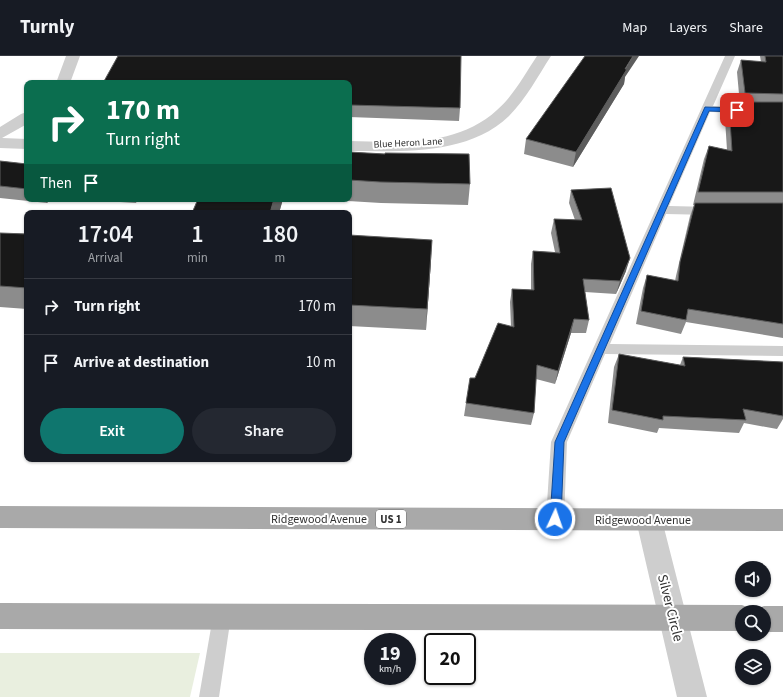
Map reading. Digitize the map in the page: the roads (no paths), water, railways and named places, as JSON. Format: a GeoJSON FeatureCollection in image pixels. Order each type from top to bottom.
{"type":"FeatureCollection","features":[{"type":"Feature","properties":{"kind":"main road","name":"Ridgewood Avenue"},"geometry":{"type":"LineString","coordinates":[[0,516],[783,520]]}},
{"type":"Feature","properties":{"kind":"main road"},"geometry":{"type":"LineString","coordinates":[[0,616],[735,618]]}},
{"type":"Feature","properties":{"kind":"main road"},"geometry":{"type":"LineString","coordinates":[[771,619],[783,619]]}},
{"type":"Feature","properties":{"kind":"street"},"geometry":{"type":"LineString","coordinates":[[64,80],[73,56]]}},
{"type":"Feature","properties":{"kind":"street","name":"Blue Heron Lane"},"geometry":{"type":"LineString","coordinates":[[352,146],[418,145],[449,141],[470,135],[488,126],[503,113],[544,56]]}},
{"type":"Feature","properties":{"kind":"street"},"geometry":{"type":"LineString","coordinates":[[0,134],[24,119]]}},
{"type":"Feature","properties":{"kind":"street"},"geometry":{"type":"LineString","coordinates":[[0,143],[24,144]]}},
{"type":"Feature","properties":{"kind":"street","name":"Silver Circle"},"geometry":{"type":"LineString","coordinates":[[649,520],[692,697]]}},
{"type":"Feature","properties":{"kind":"lane"},"geometry":{"type":"LineString","coordinates":[[555,519],[560,442],[730,56]]}},
{"type":"Feature","properties":{"kind":"lane"},"geometry":{"type":"LineString","coordinates":[[707,109],[783,111]]}},
{"type":"Feature","properties":{"kind":"lane"},"geometry":{"type":"LineString","coordinates":[[662,210],[722,211]]}},
{"type":"Feature","properties":{"kind":"lane"},"geometry":{"type":"LineString","coordinates":[[601,349],[783,351]]}},
{"type":"Feature","properties":{"kind":"lane"},"geometry":{"type":"LineString","coordinates":[[209,697],[222,616]]}}]}
